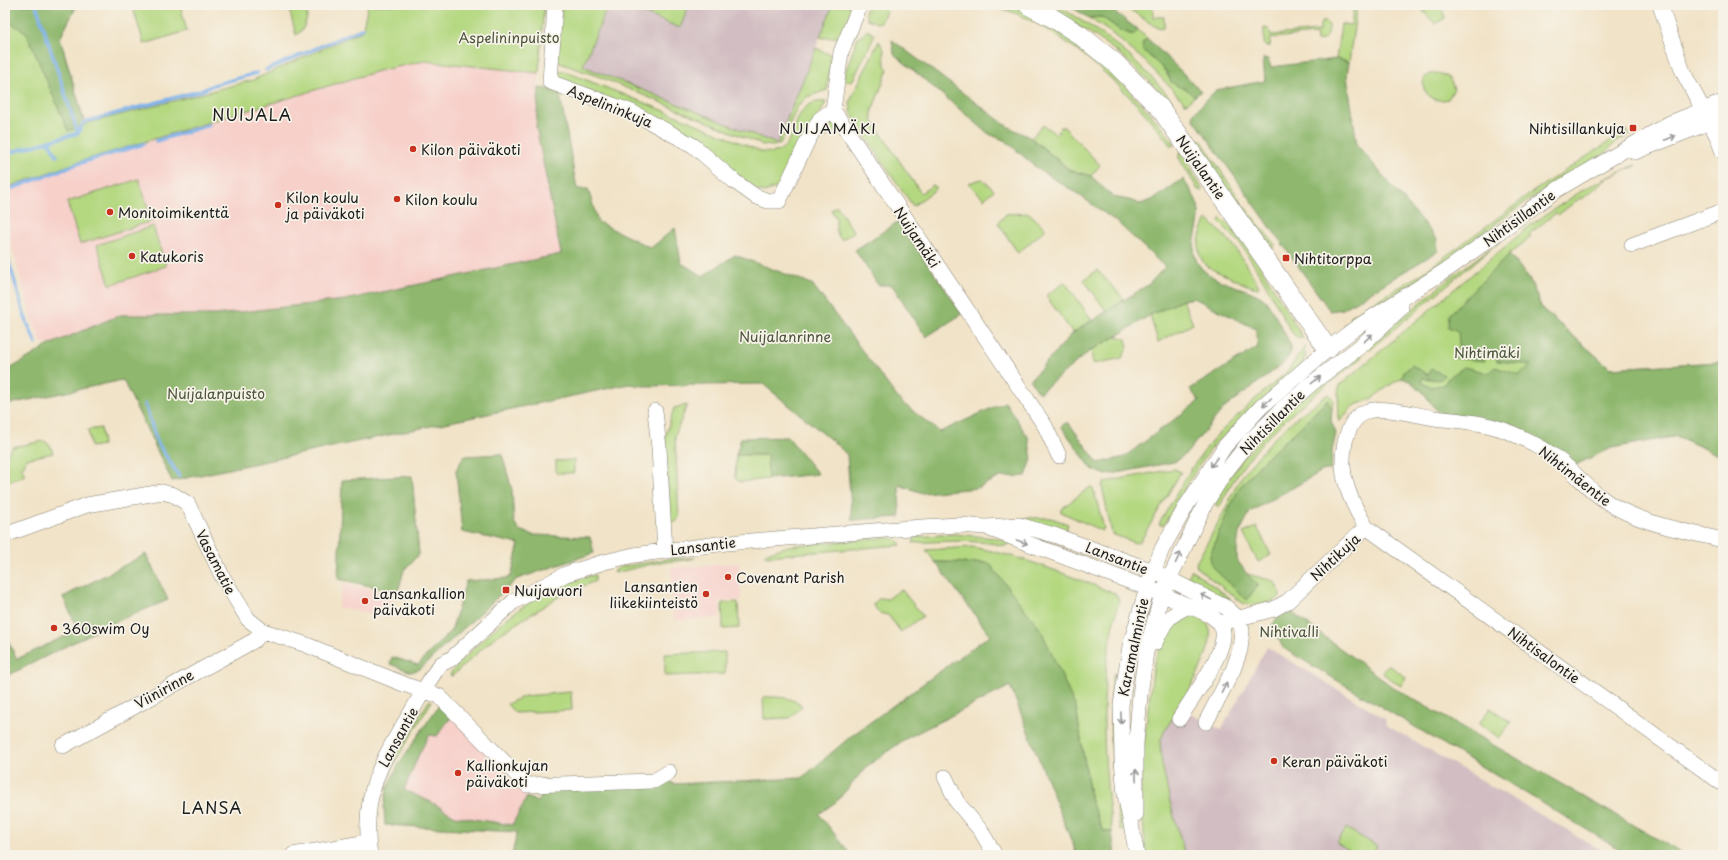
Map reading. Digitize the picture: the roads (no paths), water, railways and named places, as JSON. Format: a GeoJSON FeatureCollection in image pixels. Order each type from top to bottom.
{"type":"FeatureCollection","features":[{"type":"Feature","properties":{"kind":"main road","name":"Nuijalantie"},"geometry":{"type":"LineString","coordinates":[[1028,5],[1080,35],[1115,63],[1160,108],[1333,356]]}},
{"type":"Feature","properties":{"kind":"street","name":"Aspelininkuja"},"geometry":{"type":"LineString","coordinates":[[555,5],[550,82],[632,112],[688,142],[734,181],[755,196],[768,201],[779,201],[808,140],[820,119],[833,110]]}},
{"type":"Feature","properties":{"kind":"street"},"geometry":{"type":"LineString","coordinates":[[833,110],[841,52],[860,5]]}},
{"type":"Feature","properties":{"kind":"street"},"geometry":{"type":"LineString","coordinates":[[1660,5],[1683,72],[1712,116],[1723,152]]}},
{"type":"Feature","properties":{"kind":"street","name":"Nihtisillantie"},"geometry":{"type":"LineString","coordinates":[[1162,594],[1205,504],[1224,474],[1249,442],[1333,356],[1357,327],[1426,285],[1558,189],[1670,123],[1712,116],[1723,102]]}},
{"type":"Feature","properties":{"kind":"street","name":"Nuijamäki"},"geometry":{"type":"LineString","coordinates":[[833,110],[1045,426],[1059,456]]}},
{"type":"Feature","properties":{"kind":"street"},"geometry":{"type":"LineString","coordinates":[[1632,245],[1723,211]]}},
{"type":"Feature","properties":{"kind":"street","name":"Nihtisillantie"},"geometry":{"type":"LineString","coordinates":[[1153,571],[1162,549],[1188,503],[1225,446],[1261,407],[1333,356]]}},
{"type":"Feature","properties":{"kind":"street","name":"Nihtikuja"},"geometry":{"type":"LineString","coordinates":[[1220,623],[1274,609],[1288,601],[1366,527],[1345,482],[1343,457],[1348,433],[1352,424],[1360,414],[1369,411],[1381,410],[1451,419]]}},
{"type":"Feature","properties":{"kind":"street"},"geometry":{"type":"LineString","coordinates":[[655,411],[659,448],[665,551]]}},
{"type":"Feature","properties":{"kind":"street","name":"Nihtimäentie"},"geometry":{"type":"LineString","coordinates":[[1451,419],[1481,424],[1510,432],[1539,447],[1562,462],[1582,482],[1609,504],[1622,511],[1656,524],[1723,540]]}},
{"type":"Feature","properties":{"kind":"street","name":"Vasamatie"},"geometry":{"type":"LineString","coordinates":[[5,535],[86,505],[162,492],[174,494],[188,504],[222,576],[248,619],[263,631],[304,644],[439,696],[527,785],[654,781],[669,772]]}},
{"type":"Feature","properties":{"kind":"street","name":"Lansantie"},"geometry":{"type":"LineString","coordinates":[[369,849],[368,805],[377,775],[387,751],[436,670],[441,664],[451,659],[513,602],[544,584],[566,574],[604,562],[634,555],[726,543],[922,527],[959,525],[986,527],[1019,525],[1054,535],[1153,571],[1227,608],[1238,618]]}},
{"type":"Feature","properties":{"kind":"street","name":"Lansantie"},"geometry":{"type":"LineString","coordinates":[[986,527],[1162,594],[1210,615],[1220,623]]}},
{"type":"Feature","properties":{"kind":"street","name":"Nihtisalontie"},"geometry":{"type":"LineString","coordinates":[[1366,527],[1723,784]]}},
{"type":"Feature","properties":{"kind":"street","name":"Karamalmintie"},"geometry":{"type":"LineString","coordinates":[[1137,848],[1125,794],[1122,760],[1121,705],[1130,646],[1153,571]]}},
{"type":"Feature","properties":{"kind":"street","name":"Karamalmintie"},"geometry":{"type":"LineString","coordinates":[[1137,848],[1136,744],[1146,652],[1162,594]]}},
{"type":"Feature","properties":{"kind":"street","name":"Karamalmintie"},"geometry":{"type":"LineString","coordinates":[[1144,670],[1163,626],[1172,614],[1189,606]]}},
{"type":"Feature","properties":{"kind":"street"},"geometry":{"type":"LineString","coordinates":[[1206,722],[1233,670],[1240,650],[1242,630],[1238,618]]}},
{"type":"Feature","properties":{"kind":"street"},"geometry":{"type":"LineString","coordinates":[[1179,719],[1217,657],[1222,643],[1223,632],[1220,623]]}},
{"type":"Feature","properties":{"kind":"street","name":"Viinirinne"},"geometry":{"type":"LineString","coordinates":[[63,746],[255,640],[263,631]]}},
{"type":"Feature","properties":{"kind":"street"},"geometry":{"type":"LineString","coordinates":[[945,777],[957,802],[981,831],[995,855]]}},
{"type":"Feature","properties":{"kind":"street"},"geometry":{"type":"LineString","coordinates":[[293,855],[369,849]]}},
{"type":"Feature","properties":{"kind":"waterway"},"geometry":{"type":"LineString","coordinates":[[36,5],[78,133]]}},
{"type":"Feature","properties":{"kind":"waterway"},"geometry":{"type":"LineString","coordinates":[[266,70],[363,28]]}},
{"type":"Feature","properties":{"kind":"waterway"},"geometry":{"type":"LineString","coordinates":[[5,154],[78,133],[84,122],[203,90],[213,85],[257,73]]}},
{"type":"Feature","properties":{"kind":"waterway"},"geometry":{"type":"LineString","coordinates":[[156,141],[209,125]]}},
{"type":"Feature","properties":{"kind":"waterway"},"geometry":{"type":"LineString","coordinates":[[49,142],[57,156]]}},
{"type":"Feature","properties":{"kind":"waterway"},"geometry":{"type":"LineString","coordinates":[[5,191],[77,164],[144,144]]}},
{"type":"Feature","properties":{"kind":"waterway"},"geometry":{"type":"LineString","coordinates":[[5,248],[25,317],[36,344]]}},
{"type":"Feature","properties":{"kind":"waterway"},"geometry":{"type":"LineString","coordinates":[[145,404],[157,442],[179,476]]}},
{"type":"Feature","properties":{"kind":"place","name":"Nihtisillankuja"},"geometry":{"type":"Point","coordinates":[1633,128]}},
{"type":"Feature","properties":{"kind":"place","name":"Kilon päiväkoti"},"geometry":{"type":"Point","coordinates":[413,149]}},
{"type":"Feature","properties":{"kind":"place","name":"Kilon koulu"},"geometry":{"type":"Point","coordinates":[397,199]}},
{"type":"Feature","properties":{"kind":"place","name":"Kilon koulu ja päiväkoti"},"geometry":{"type":"Point","coordinates":[278,205]}},
{"type":"Feature","properties":{"kind":"place","name":"Monitoimikenttä"},"geometry":{"type":"Point","coordinates":[110,212]}},
{"type":"Feature","properties":{"kind":"place","name":"Katukoris"},"geometry":{"type":"Point","coordinates":[132,256]}},
{"type":"Feature","properties":{"kind":"place","name":"Nihtitorppa"},"geometry":{"type":"Point","coordinates":[1286,258]}},
{"type":"Feature","properties":{"kind":"place","name":"Covenant Parish"},"geometry":{"type":"Point","coordinates":[728,577]}},
{"type":"Feature","properties":{"kind":"place","name":"Nuijavuori"},"geometry":{"type":"Point","coordinates":[506,590]}},
{"type":"Feature","properties":{"kind":"place","name":"Lansantien liikekiinteistö"},"geometry":{"type":"Point","coordinates":[706,594]}},
{"type":"Feature","properties":{"kind":"place","name":"Lansankallion päiväkoti"},"geometry":{"type":"Point","coordinates":[365,601]}},
{"type":"Feature","properties":{"kind":"place","name":"360swim Oy"},"geometry":{"type":"Point","coordinates":[54,628]}},
{"type":"Feature","properties":{"kind":"place","name":"Keran päiväkoti"},"geometry":{"type":"Point","coordinates":[1274,761]}},
{"type":"Feature","properties":{"kind":"place","name":"Kallionkujan päiväkoti"},"geometry":{"type":"Point","coordinates":[458,773]}},
{"type":"Feature","properties":{"kind":"district","name":"NUIJALA"},"geometry":{"type":"Point","coordinates":[252,114]}},
{"type":"Feature","properties":{"kind":"district","name":"NUIJAMÄKI"},"geometry":{"type":"Point","coordinates":[828,127]}},
{"type":"Feature","properties":{"kind":"district","name":"LANSA"},"geometry":{"type":"Point","coordinates":[212,807]}},
{"type":"Feature","properties":{"kind":"park label","name":"Aspelininpuisto"},"geometry":{"type":"Point","coordinates":[509,37]}},
{"type":"Feature","properties":{"kind":"park label","name":"Nuijalanrinne"},"geometry":{"type":"Point","coordinates":[785,336]}},
{"type":"Feature","properties":{"kind":"park label","name":"Nihtimäki"},"geometry":{"type":"Point","coordinates":[1487,352]}},
{"type":"Feature","properties":{"kind":"park label","name":"Nuijalanpuisto"},"geometry":{"type":"Point","coordinates":[216,393]}},
{"type":"Feature","properties":{"kind":"park label","name":"Nihtivalli"},"geometry":{"type":"Point","coordinates":[1289,631]}}]}
